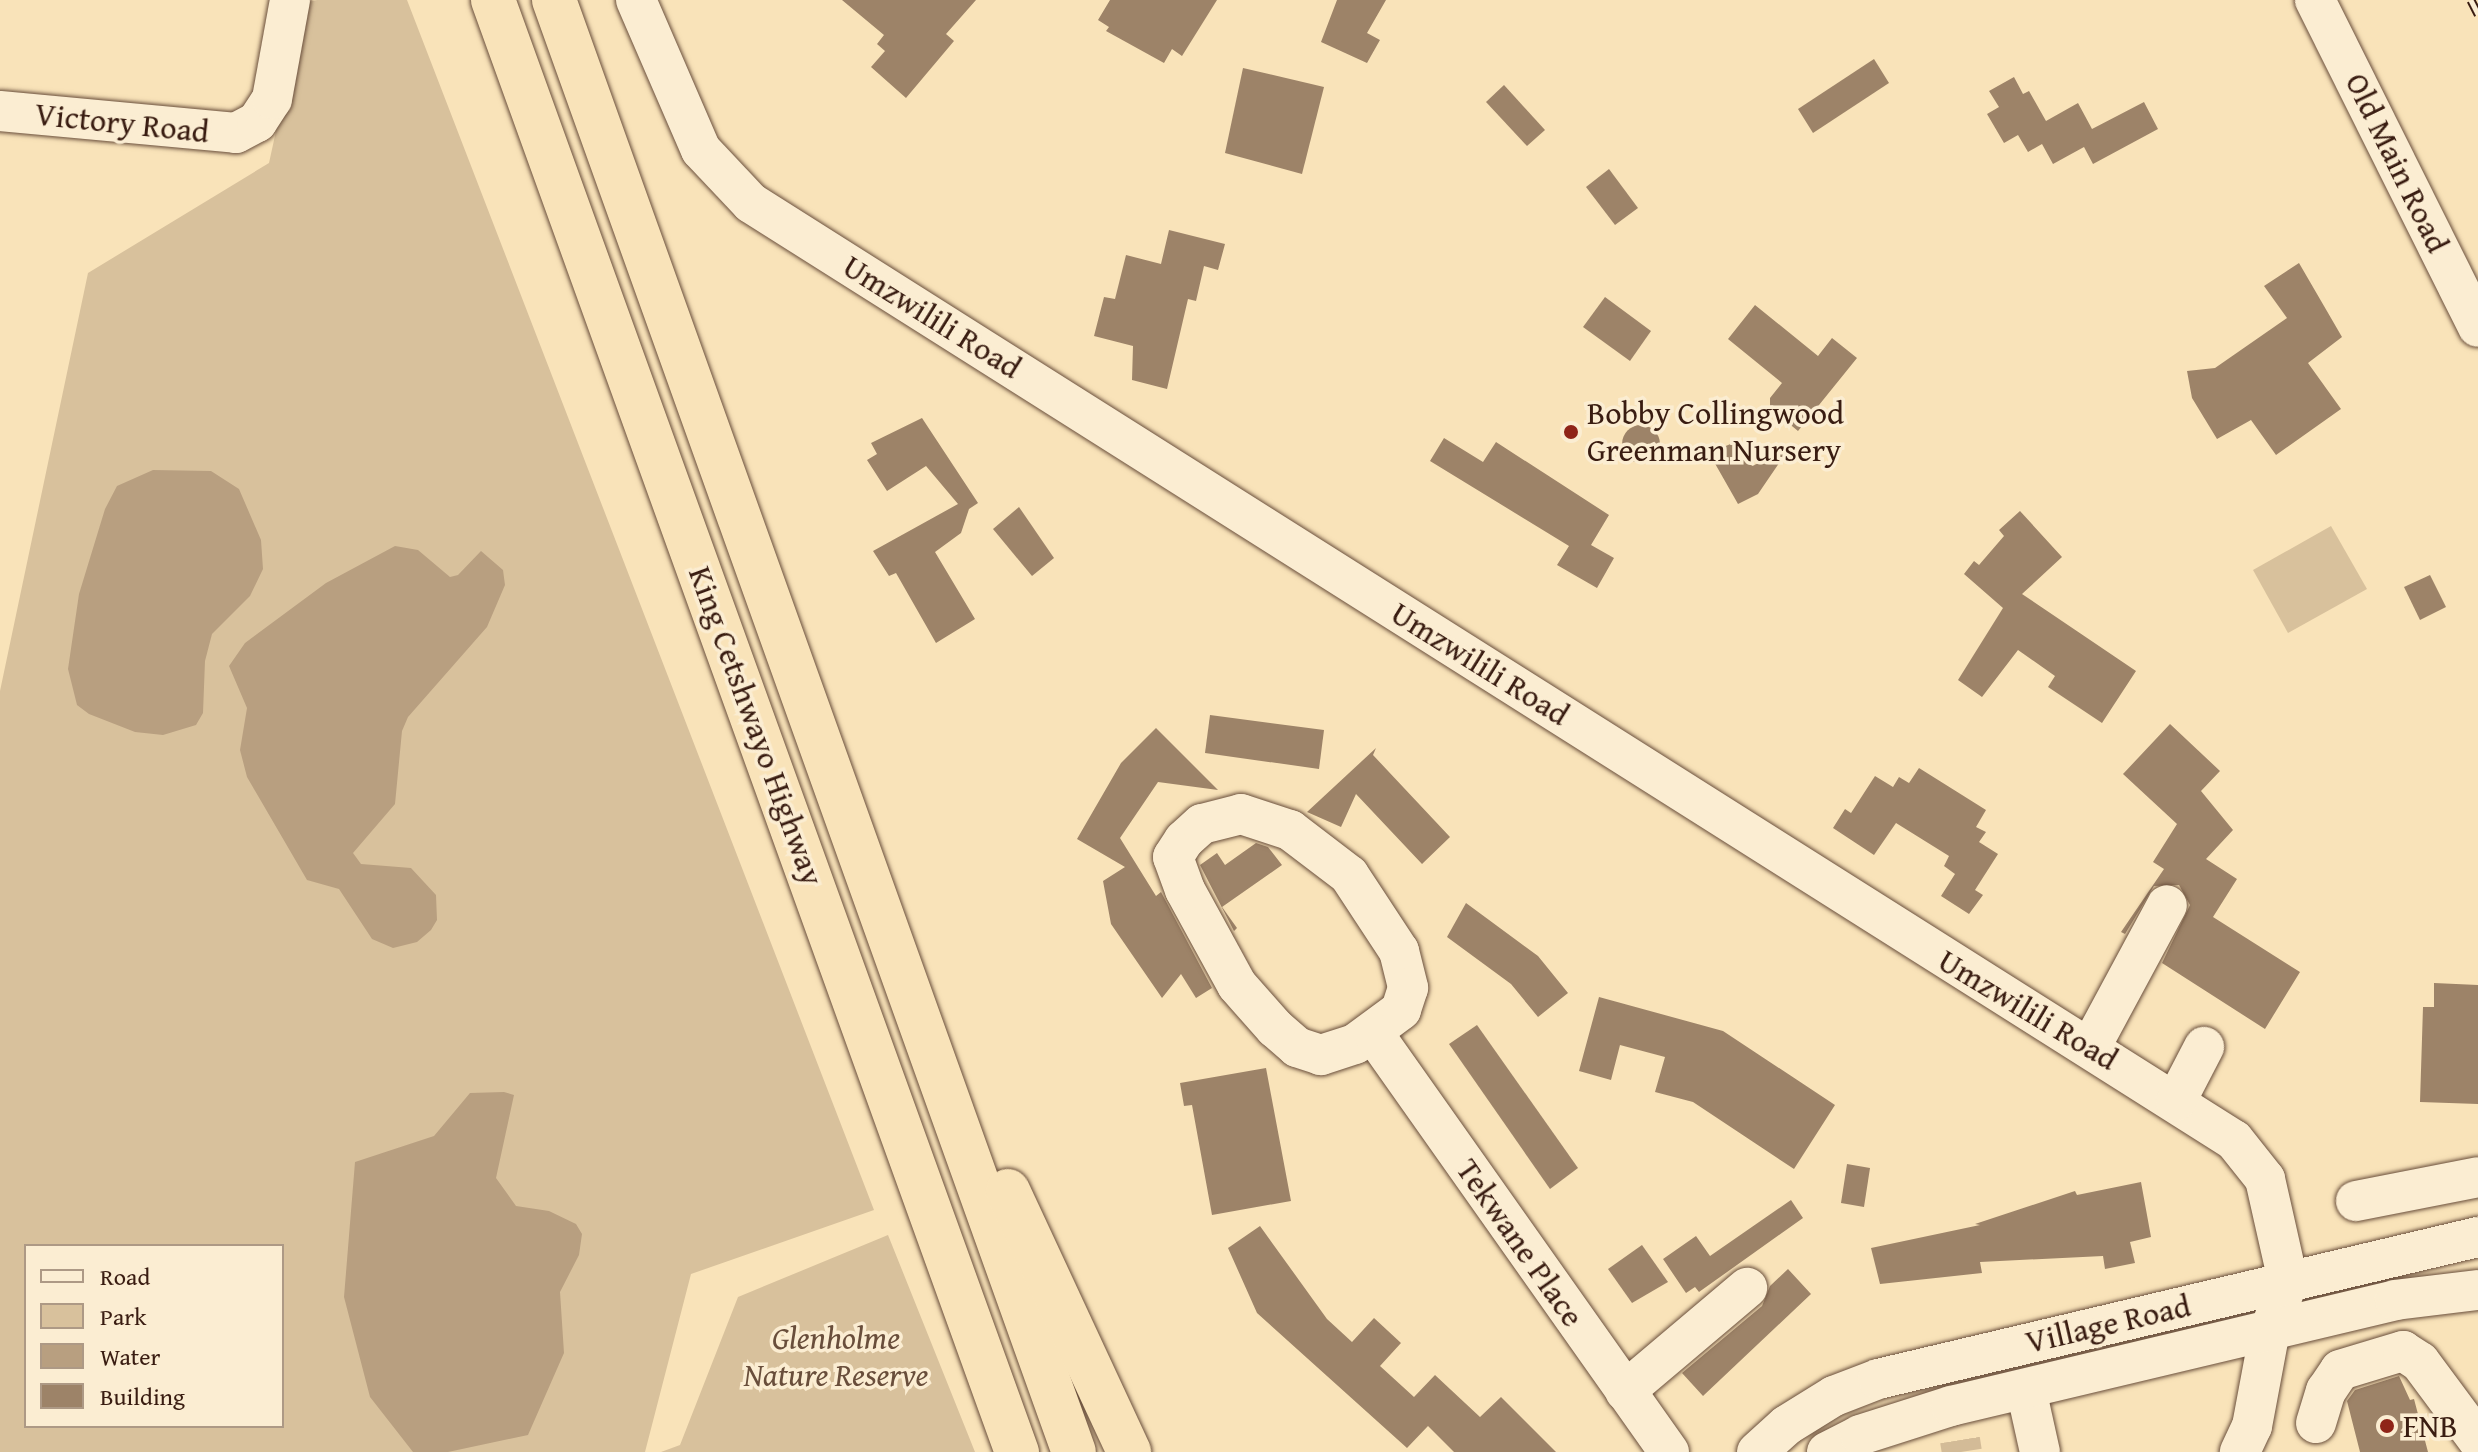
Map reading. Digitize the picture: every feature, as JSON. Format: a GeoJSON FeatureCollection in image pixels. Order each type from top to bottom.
{"type":"FeatureCollection","features":[{"type":"Feature","properties":{"kind":"highway","name":"King Cetshwayo Highway"},"geometry":{"type":"LineString","coordinates":[[493,0],[1017,1452]]}},
{"type":"Feature","properties":{"kind":"highway","name":"King Cetshwayo Highway"},"geometry":{"type":"LineString","coordinates":[[554,0],[1074,1452]]}},
{"type":"Feature","properties":{"kind":"highway"},"geometry":{"type":"LineString","coordinates":[[884,923],[1129,1452]]}},
{"type":"Feature","properties":{"kind":"street","name":"Victory Road"},"geometry":{"type":"LineString","coordinates":[[0,111],[183,132],[236,133],[257,122],[272,99],[290,0]]}},
{"type":"Feature","properties":{"kind":"street","name":"Umzwilili Road"},"geometry":{"type":"LineString","coordinates":[[636,0],[701,150],[751,203],[2234,1140],[2265,1179],[2288,1281]]}},
{"type":"Feature","properties":{"kind":"street","name":"Old Main Road"},"geometry":{"type":"LineString","coordinates":[[2315,0],[2478,327]]}},
{"type":"Feature","properties":{"kind":"street"},"geometry":{"type":"LineString","coordinates":[[1241,814],[1290,830],[1349,875],[1399,951],[1408,988],[1401,1010],[1373,1033],[1321,1055],[1297,1047],[1275,1028],[1237,985],[1185,890],[1173,857],[1184,840],[1202,824],[1241,814]]}},
{"type":"Feature","properties":{"kind":"street"},"geometry":{"type":"LineString","coordinates":[[2090,1048],[2167,905]]}},
{"type":"Feature","properties":{"kind":"street","name":"Tekwane Place"},"geometry":{"type":"LineString","coordinates":[[1373,1033],[1669,1452]]}},
{"type":"Feature","properties":{"kind":"street"},"geometry":{"type":"LineString","coordinates":[[2176,1101],[2204,1047]]}},
{"type":"Feature","properties":{"kind":"street"},"geometry":{"type":"LineString","coordinates":[[2356,1201],[2478,1177]]}},
{"type":"Feature","properties":{"kind":"street","name":"Village Road"},"geometry":{"type":"LineString","coordinates":[[1757,1452],[1787,1425],[1834,1396],[1878,1379],[2478,1237]]}},
{"type":"Feature","properties":{"kind":"street"},"geometry":{"type":"LineString","coordinates":[[2240,1452],[2268,1362],[2270,1330],[2288,1281]]}},
{"type":"Feature","properties":{"kind":"street"},"geometry":{"type":"LineString","coordinates":[[1625,1391],[1747,1288]]}},
{"type":"Feature","properties":{"kind":"street","name":"Village Road"},"geometry":{"type":"LineString","coordinates":[[1827,1452],[1860,1435],[1956,1423],[2026,1389],[2395,1300],[2478,1290]]}},
{"type":"Feature","properties":{"kind":"street"},"geometry":{"type":"LineString","coordinates":[[2316,1423],[2340,1370],[2403,1351],[2420,1362],[2478,1440]]}},
{"type":"Feature","properties":{"kind":"street"},"geometry":{"type":"LineString","coordinates":[[2026,1389],[2040,1452]]}},
{"type":"Feature","properties":{"kind":"green space"},"geometry":{"type":"Polygon","coordinates":[[[317,0],[407,0],[874,1210],[691,1274],[645,1452],[0,1452],[0,691],[88,273],[269,163],[304,3],[317,0]]]}},
{"type":"Feature","properties":{"kind":"green space"},"geometry":{"type":"Polygon","coordinates":[[[2331,526],[2367,589],[2288,633],[2253,570],[2331,526]]]}},
{"type":"Feature","properties":{"kind":"green space","name":"Glenholme Nature Reserve"},"geometry":{"type":"Polygon","coordinates":[[[888,1235],[975,1452],[661,1452],[680,1445],[738,1297],[888,1235]]]}},
{"type":"Feature","properties":{"kind":"water"},"geometry":{"type":"Polygon","coordinates":[[[153,470],[211,471],[239,489],[261,540],[263,569],[250,596],[212,634],[205,661],[203,713],[196,725],[163,735],[135,732],[89,714],[77,705],[68,669],[79,594],[105,509],[117,486],[153,470]]]}},
{"type":"Feature","properties":{"kind":"water"},"geometry":{"type":"Polygon","coordinates":[[[395,546],[418,550],[450,577],[458,575],[481,551],[503,570],[505,585],[487,627],[408,717],[402,731],[395,804],[353,853],[361,864],[411,868],[436,895],[437,920],[431,930],[417,942],[393,948],[372,939],[339,889],[307,880],[247,777],[240,750],[247,708],[229,666],[245,643],[326,583],[395,546]]]}},
{"type":"Feature","properties":{"kind":"water"},"geometry":{"type":"Polygon","coordinates":[[[504,1092],[514,1095],[496,1178],[516,1206],[549,1211],[576,1224],[582,1234],[579,1255],[560,1292],[564,1353],[528,1435],[448,1452],[413,1452],[370,1397],[344,1297],[355,1162],[434,1136],[470,1093],[504,1092]]]}},
{"type":"Feature","properties":{"kind":"building"},"geometry":{"type":"Polygon","coordinates":[[[842,0],[976,0],[946,34],[954,41],[906,98],[871,67],[885,51],[877,44],[884,35],[842,0]]]}},
{"type":"Feature","properties":{"kind":"building"},"geometry":{"type":"Polygon","coordinates":[[[1110,0],[1217,0],[1182,56],[1172,49],[1164,63],[1106,31],[1109,27],[1098,20],[1110,0]]]}},
{"type":"Feature","properties":{"kind":"building"},"geometry":{"type":"Polygon","coordinates":[[[1337,0],[1386,0],[1367,33],[1380,40],[1367,63],[1321,42],[1337,0]]]}},
{"type":"Feature","properties":{"kind":"building"},"geometry":{"type":"Polygon","coordinates":[[[1874,59],[1889,83],[1813,133],[1798,109],[1874,59]]]}},
{"type":"Feature","properties":{"kind":"building"},"geometry":{"type":"Polygon","coordinates":[[[1243,68],[1324,87],[1302,174],[1225,153],[1243,68]]]}},
{"type":"Feature","properties":{"kind":"building"},"geometry":{"type":"Polygon","coordinates":[[[2014,77],[2023,94],[2029,91],[2046,121],[2078,103],[2092,129],[2144,102],[2158,129],[2093,164],[2084,147],[2053,164],[2042,144],[2028,152],[2018,135],[2004,143],[1987,114],[1999,107],[1989,91],[2014,77]]]}},
{"type":"Feature","properties":{"kind":"building"},"geometry":{"type":"Polygon","coordinates":[[[1504,85],[1545,130],[1527,146],[1486,102],[1504,85]]]}},
{"type":"Feature","properties":{"kind":"building"},"geometry":{"type":"Polygon","coordinates":[[[1609,169],[1638,208],[1615,225],[1586,187],[1609,169]]]}},
{"type":"Feature","properties":{"kind":"building"},"geometry":{"type":"Polygon","coordinates":[[[1169,230],[1225,244],[1218,270],[1204,266],[1196,301],[1188,299],[1167,389],[1132,380],[1133,346],[1094,336],[1104,297],[1115,299],[1126,255],[1161,264],[1169,230]]]}},
{"type":"Feature","properties":{"kind":"building"},"geometry":{"type":"Polygon","coordinates":[[[2299,263],[2342,337],[2308,363],[2341,409],[2276,455],[2251,420],[2217,439],[2192,398],[2187,371],[2215,368],[2287,318],[2264,286],[2299,263]]]}},
{"type":"Feature","properties":{"kind":"building"},"geometry":{"type":"Polygon","coordinates":[[[1605,297],[1651,331],[1630,361],[1583,327],[1605,297]]]}},
{"type":"Feature","properties":{"kind":"building"},"geometry":{"type":"Polygon","coordinates":[[[1755,305],[1818,356],[1832,338],[1857,358],[1798,431],[1770,408],[1770,398],[1782,383],[1728,339],[1755,305]]]}},
{"type":"Feature","properties":{"kind":"building"},"geometry":{"type":"Polygon","coordinates":[[[922,418],[978,503],[969,509],[961,533],[935,552],[975,619],[936,643],[896,573],[889,576],[873,551],[958,504],[926,466],[887,491],[867,460],[877,454],[871,443],[922,418]]]}},
{"type":"Feature","properties":{"kind":"building"},"geometry":{"type":"Polygon","coordinates":[[[1641,425],[1655,430],[1660,444],[1655,458],[1641,463],[1627,458],[1622,444],[1627,430],[1641,425]]]}},
{"type":"Feature","properties":{"kind":"building"},"geometry":{"type":"Polygon","coordinates":[[[1444,438],[1483,462],[1496,442],[1609,515],[1591,545],[1614,558],[1597,588],[1557,565],[1569,546],[1430,461],[1444,438]]]}},
{"type":"Feature","properties":{"kind":"building"},"geometry":{"type":"Polygon","coordinates":[[[1740,440],[1752,466],[1788,450],[1758,494],[1738,504],[1709,453],[1740,440]]]}},
{"type":"Feature","properties":{"kind":"building"},"geometry":{"type":"Polygon","coordinates":[[[1019,507],[1054,558],[1032,576],[993,529],[1019,507]]]}},
{"type":"Feature","properties":{"kind":"building"},"geometry":{"type":"Polygon","coordinates":[[[2020,511],[2062,557],[2022,594],[2136,671],[2102,723],[2048,687],[2055,676],[2018,650],[1982,697],[1958,680],[2003,608],[1964,574],[1974,561],[1979,565],[2004,536],[1999,530],[2020,511]]]}},
{"type":"Feature","properties":{"kind":"building"},"geometry":{"type":"Polygon","coordinates":[[[2430,575],[2446,607],[2420,620],[2404,587],[2430,575]]]}},
{"type":"Feature","properties":{"kind":"building"},"geometry":{"type":"Polygon","coordinates":[[[1210,715],[1324,730],[1319,769],[1205,753],[1210,715]]]}},
{"type":"Feature","properties":{"kind":"building"},"geometry":{"type":"Polygon","coordinates":[[[2170,724],[2220,771],[2201,791],[2233,830],[2206,859],[2237,879],[2213,917],[2300,972],[2265,1029],[2162,963],[2190,905],[2179,885],[2154,886],[2125,934],[2121,932],[2164,869],[2153,862],[2177,824],[2123,774],[2170,724]]]}},
{"type":"Feature","properties":{"kind":"building"},"geometry":{"type":"Polygon","coordinates":[[[1156,728],[1218,790],[1158,782],[1120,838],[1156,896],[1161,892],[1212,988],[1196,998],[1181,974],[1162,998],[1111,924],[1103,881],[1125,867],[1077,839],[1121,763],[1156,728]]]}},
{"type":"Feature","properties":{"kind":"building"},"geometry":{"type":"Polygon","coordinates":[[[1376,748],[1373,755],[1450,837],[1422,864],[1356,794],[1341,827],[1307,812],[1376,748]]]}},
{"type":"Feature","properties":{"kind":"building"},"geometry":{"type":"Polygon","coordinates":[[[1919,768],[1986,810],[1976,827],[1986,832],[1979,842],[1998,854],[1975,890],[1983,895],[1969,914],[1941,896],[1955,874],[1944,866],[1949,856],[1896,823],[1874,855],[1833,828],[1845,809],[1851,813],[1875,776],[1893,787],[1899,777],[1909,783],[1919,768]]]}},
{"type":"Feature","properties":{"kind":"building"},"geometry":{"type":"Polygon","coordinates":[[[1256,843],[1268,847],[1282,865],[1222,907],[1237,928],[1234,931],[1200,865],[1217,853],[1225,865],[1256,843]]]}},
{"type":"Feature","properties":{"kind":"building"},"geometry":{"type":"Polygon","coordinates":[[[1466,903],[1538,956],[1568,993],[1538,1017],[1511,984],[1447,937],[1466,903]]]}},
{"type":"Feature","properties":{"kind":"building"},"geometry":{"type":"Polygon","coordinates":[[[2434,983],[2478,985],[2478,1104],[2420,1102],[2423,1007],[2434,1007],[2434,983]]]}},
{"type":"Feature","properties":{"kind":"building"},"geometry":{"type":"Polygon","coordinates":[[[1599,997],[1723,1031],[1835,1105],[1794,1169],[1693,1102],[1655,1092],[1665,1057],[1620,1045],[1611,1080],[1579,1071],[1599,997]]]}},
{"type":"Feature","properties":{"kind":"building"},"geometry":{"type":"Polygon","coordinates":[[[1477,1025],[1578,1168],[1550,1189],[1449,1044],[1477,1025]]]}},
{"type":"Feature","properties":{"kind":"building"},"geometry":{"type":"Polygon","coordinates":[[[1266,1068],[1291,1201],[1212,1215],[1192,1105],[1184,1106],[1180,1083],[1266,1068]]]}},
{"type":"Feature","properties":{"kind":"building"},"geometry":{"type":"Polygon","coordinates":[[[1847,1164],[1870,1168],[1864,1207],[1841,1203],[1847,1164]]]}},
{"type":"Feature","properties":{"kind":"building"},"geometry":{"type":"Polygon","coordinates":[[[2141,1182],[2151,1237],[2130,1242],[2135,1263],[2105,1269],[2103,1256],[1980,1262],[1982,1273],[1880,1284],[1871,1248],[1980,1225],[1975,1224],[2075,1191],[2077,1195],[2141,1182]]]}},
{"type":"Feature","properties":{"kind":"building"},"geometry":{"type":"Polygon","coordinates":[[[1791,1200],[1803,1218],[1699,1292],[1695,1287],[1686,1293],[1663,1259],[1696,1236],[1710,1256],[1791,1200]]]}},
{"type":"Feature","properties":{"kind":"building"},"geometry":{"type":"Polygon","coordinates":[[[1260,1226],[1327,1319],[1352,1342],[1374,1318],[1401,1343],[1380,1366],[1414,1397],[1435,1375],[1480,1417],[1501,1397],[1556,1452],[1454,1452],[1428,1426],[1407,1448],[1257,1313],[1228,1248],[1260,1226]]]}},
{"type":"Feature","properties":{"kind":"building"},"geometry":{"type":"Polygon","coordinates":[[[1642,1245],[1668,1282],[1632,1303],[1608,1269],[1642,1245]]]}},
{"type":"Feature","properties":{"kind":"building"},"geometry":{"type":"Polygon","coordinates":[[[1788,1269],[1811,1294],[1703,1396],[1682,1373],[1762,1306],[1770,1286],[1788,1269]]]}},
{"type":"Feature","properties":{"kind":"building","name":"FNB"},"geometry":{"type":"Polygon","coordinates":[[[2399,1376],[2410,1400],[2414,1399],[2428,1452],[2360,1452],[2347,1401],[2355,1390],[2399,1376]]]}},
{"type":"Feature","properties":{"kind":"tunnel"},"geometry":{"type":"LineString","coordinates":[[1960,1440],[1962,1452]]}},
{"type":"Feature","properties":{"kind":"railway"},"geometry":{"type":"LineString","coordinates":[[2471,0],[2478,14]]}},
{"type":"Feature","properties":{"kind":"place","name":"Bobby Collingwood Greenman Nursery"},"geometry":{"type":"Point","coordinates":[1571,432]}},
{"type":"Feature","properties":{"kind":"place","name":"FNB"},"geometry":{"type":"Point","coordinates":[2387,1426]}}]}
